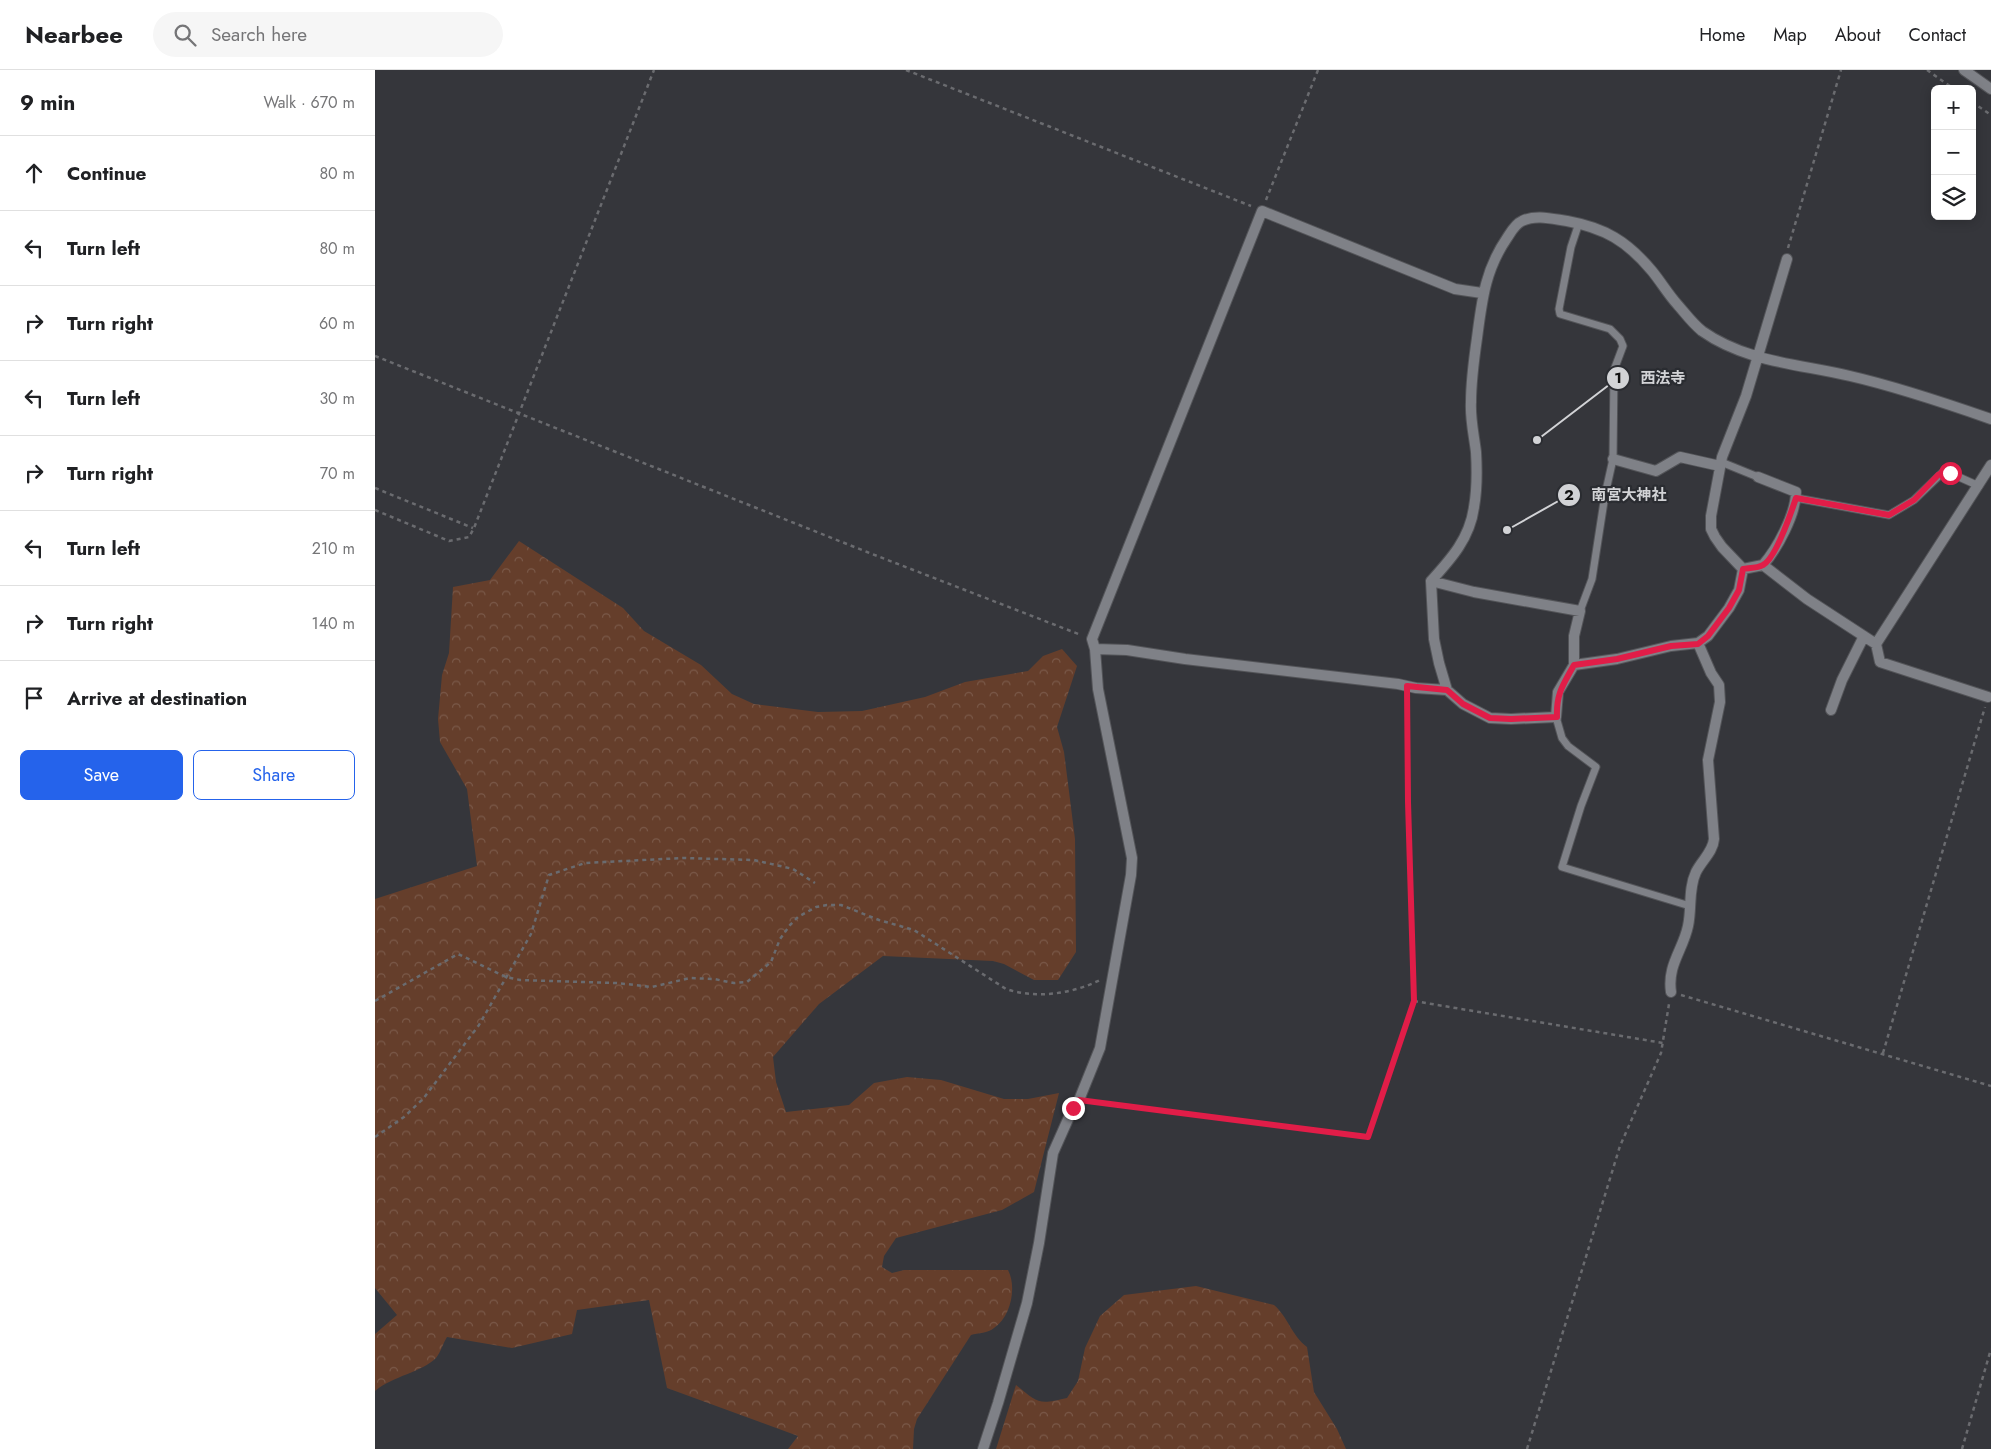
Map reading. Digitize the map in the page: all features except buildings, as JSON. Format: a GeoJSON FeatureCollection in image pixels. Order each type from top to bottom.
{"type":"FeatureCollection","features":[{"type":"Feature","properties":{"kind":"street"},"geometry":{"type":"LineString","coordinates":[[1964,70],[1991,89]]}},
{"type":"Feature","properties":{"kind":"street"},"geometry":{"type":"LineString","coordinates":[[983,1449],[1027,1303],[1039,1243],[1053,1153],[1073,1108],[1079,1100],[1100,1048],[1115,973],[1131,875],[1132,858],[1098,689],[1093,644],[1262,211],[1455,289],[1482,293]]}},
{"type":"Feature","properties":{"kind":"street"},"geometry":{"type":"LineString","coordinates":[[1431,581],[1474,592],[1580,611],[1574,636],[1574,665],[1559,692],[1556,702],[1557,717],[1490,718],[1463,704],[1447,690],[1434,639],[1431,581],[1452,559],[1463,542],[1471,524],[1474,507],[1476,451],[1471,404],[1473,366],[1482,293],[1499,250],[1517,224],[1534,218],[1550,218],[1579,223],[1601,230],[1629,246],[1702,331],[1744,353],[1757,358],[1873,382],[1991,419]]}},
{"type":"Feature","properties":{"kind":"street"},"geometry":{"type":"LineString","coordinates":[[1743,569],[1721,547],[1711,528],[1711,516],[1720,464],[1746,396],[1787,259]]}},
{"type":"Feature","properties":{"kind":"street"},"geometry":{"type":"LineString","coordinates":[[1613,459],[1656,471],[1680,457],[1720,464]]}},
{"type":"Feature","properties":{"kind":"street"},"geometry":{"type":"LineString","coordinates":[[1876,644],[1991,465]]}},
{"type":"Feature","properties":{"kind":"street"},"geometry":{"type":"LineString","coordinates":[[1743,569],[1763,565],[1770,557],[1782,535],[1796,498],[1796,492],[1758,476]]}},
{"type":"Feature","properties":{"kind":"street"},"geometry":{"type":"LineString","coordinates":[[1763,565],[1807,600],[1876,644],[1881,662],[1988,697]]}},
{"type":"Feature","properties":{"kind":"street"},"geometry":{"type":"LineString","coordinates":[[1574,665],[1617,659],[1671,646],[1698,644],[1708,636],[1729,608],[1739,590],[1743,569]]}},
{"type":"Feature","properties":{"kind":"street"},"geometry":{"type":"LineString","coordinates":[[1831,710],[1842,680],[1864,636]]}},
{"type":"Feature","properties":{"kind":"street"},"geometry":{"type":"LineString","coordinates":[[1093,644],[1185,659],[1447,690]]}},
{"type":"Feature","properties":{"kind":"street"},"geometry":{"type":"LineString","coordinates":[[1671,992],[1671,972],[1688,926],[1692,885],[1696,873],[1713,847],[1714,839],[1708,760],[1720,702],[1719,685],[1707,665],[1698,644]]}},
{"type":"Feature","properties":{"kind":"lane"},"geometry":{"type":"LineString","coordinates":[[1579,223],[1571,247],[1559,309],[1561,314],[1610,329],[1623,343],[1614,370],[1613,459],[1605,495],[1592,579],[1580,611]]}},
{"type":"Feature","properties":{"kind":"lane"},"geometry":{"type":"LineString","coordinates":[[1720,464],[1758,476]]}},
{"type":"Feature","properties":{"kind":"lane"},"geometry":{"type":"LineString","coordinates":[[1796,498],[1889,515],[1914,500],[1942,473],[1950,473],[1979,486]]}},
{"type":"Feature","properties":{"kind":"lane"},"geometry":{"type":"LineString","coordinates":[[1557,717],[1562,738],[1568,746],[1596,767],[1581,806],[1562,867],[1690,906]]}},
{"type":"Feature","properties":{"kind":"path"},"geometry":{"type":"LineString","coordinates":[[375,510],[449,540],[469,537],[654,70]]}},
{"type":"Feature","properties":{"kind":"path"},"geometry":{"type":"LineString","coordinates":[[906,70],[1262,211],[1318,70]]}},
{"type":"Feature","properties":{"kind":"path"},"geometry":{"type":"LineString","coordinates":[[1787,259],[1785,255],[1841,70]]}},
{"type":"Feature","properties":{"kind":"path"},"geometry":{"type":"LineString","coordinates":[[1927,70],[1948,85]]}},
{"type":"Feature","properties":{"kind":"path"},"geometry":{"type":"LineString","coordinates":[[1976,105],[1991,115]]}},
{"type":"Feature","properties":{"kind":"path"},"geometry":{"type":"LineString","coordinates":[[375,356],[1093,644]]}},
{"type":"Feature","properties":{"kind":"path"},"geometry":{"type":"LineString","coordinates":[[375,488],[474,528]]}},
{"type":"Feature","properties":{"kind":"path"},"geometry":{"type":"LineString","coordinates":[[1079,1100],[1368,1137],[1414,1001],[1408,802],[1407,686]]}},
{"type":"Feature","properties":{"kind":"path"},"geometry":{"type":"LineString","coordinates":[[1883,1053],[1988,697]]}},
{"type":"Feature","properties":{"kind":"path"},"geometry":{"type":"LineString","coordinates":[[375,1137],[403,1117],[423,1099],[479,1025],[531,934],[549,875],[585,862],[683,858],[753,860],[793,869],[815,883]]}},
{"type":"Feature","properties":{"kind":"path"},"geometry":{"type":"LineString","coordinates":[[375,1001],[458,954],[506,977],[536,981],[617,982],[652,987],[690,978],[715,979],[734,983],[747,982],[771,962],[781,939],[798,917],[815,907],[827,905],[841,905],[879,920],[914,930],[1006,989],[1018,993],[1031,995],[1063,992],[1092,984],[1115,973]]}},
{"type":"Feature","properties":{"kind":"path"},"geometry":{"type":"LineString","coordinates":[[1527,1449],[1617,1155],[1661,1053],[1671,992],[1991,1086]]}},
{"type":"Feature","properties":{"kind":"path"},"geometry":{"type":"LineString","coordinates":[[1414,1001],[1663,1043]]}},
{"type":"Feature","properties":{"kind":"path"},"geometry":{"type":"LineString","coordinates":[[1962,1449],[1991,1349]]}},
{"type":"Feature","properties":{"kind":"green space"},"geometry":{"type":"Polygon","coordinates":[[[519,541],[623,608],[644,631],[701,665],[732,694],[754,704],[818,712],[862,711],[925,697],[965,682],[1028,671],[1043,656],[1062,649],[1077,666],[1057,727],[1064,752],[1075,839],[1076,952],[1058,980],[1034,980],[1004,964],[993,961],[883,956],[819,1004],[773,1057],[776,1082],[786,1112],[849,1105],[874,1083],[907,1077],[941,1080],[1004,1099],[1028,1099],[1059,1093],[1034,1192],[1002,1210],[896,1238],[884,1256],[882,1267],[892,1273],[904,1270],[1008,1270],[1011,1277],[1011,1301],[1005,1317],[992,1330],[971,1335],[917,1419],[914,1429],[913,1449],[788,1449],[798,1436],[667,1388],[649,1300],[577,1310],[572,1334],[512,1348],[447,1337],[438,1356],[430,1363],[390,1381],[375,1391],[375,1334],[397,1315],[375,1288],[375,899],[477,866],[467,789],[440,742],[438,719],[442,675],[449,653],[453,587],[490,580],[519,541]]]}},
{"type":"Feature","properties":{"kind":"green space"},"geometry":{"type":"Polygon","coordinates":[[[1196,1286],[1274,1305],[1279,1310],[1297,1337],[1307,1347],[1314,1392],[1337,1429],[1346,1449],[996,1449],[1016,1385],[1029,1396],[1039,1401],[1044,1402],[1067,1398],[1078,1381],[1085,1348],[1100,1316],[1124,1295],[1196,1286]]]}},
{"type":"Feature","properties":{"kind":"place","name":"西法寺"},"geometry":{"type":"Point","coordinates":[1537,440]}},
{"type":"Feature","properties":{"kind":"place","name":"南宮大神社"},"geometry":{"type":"Point","coordinates":[1507,530]}},
{"type":"Feature","properties":{"kind":"route"},"geometry":{"type":"LineString","coordinates":[[1073,1108],[1079,1100],[1368,1137],[1414,1001],[1410,906],[1407,686],[1447,690],[1463,704],[1490,718],[1557,717],[1556,702],[1559,692],[1574,665],[1617,659],[1671,646],[1698,644],[1708,636],[1729,608],[1739,590],[1743,569],[1763,565],[1770,557],[1787,524],[1796,498],[1889,515],[1914,500],[1938,475],[1946,472],[1950,473]]}}]}
